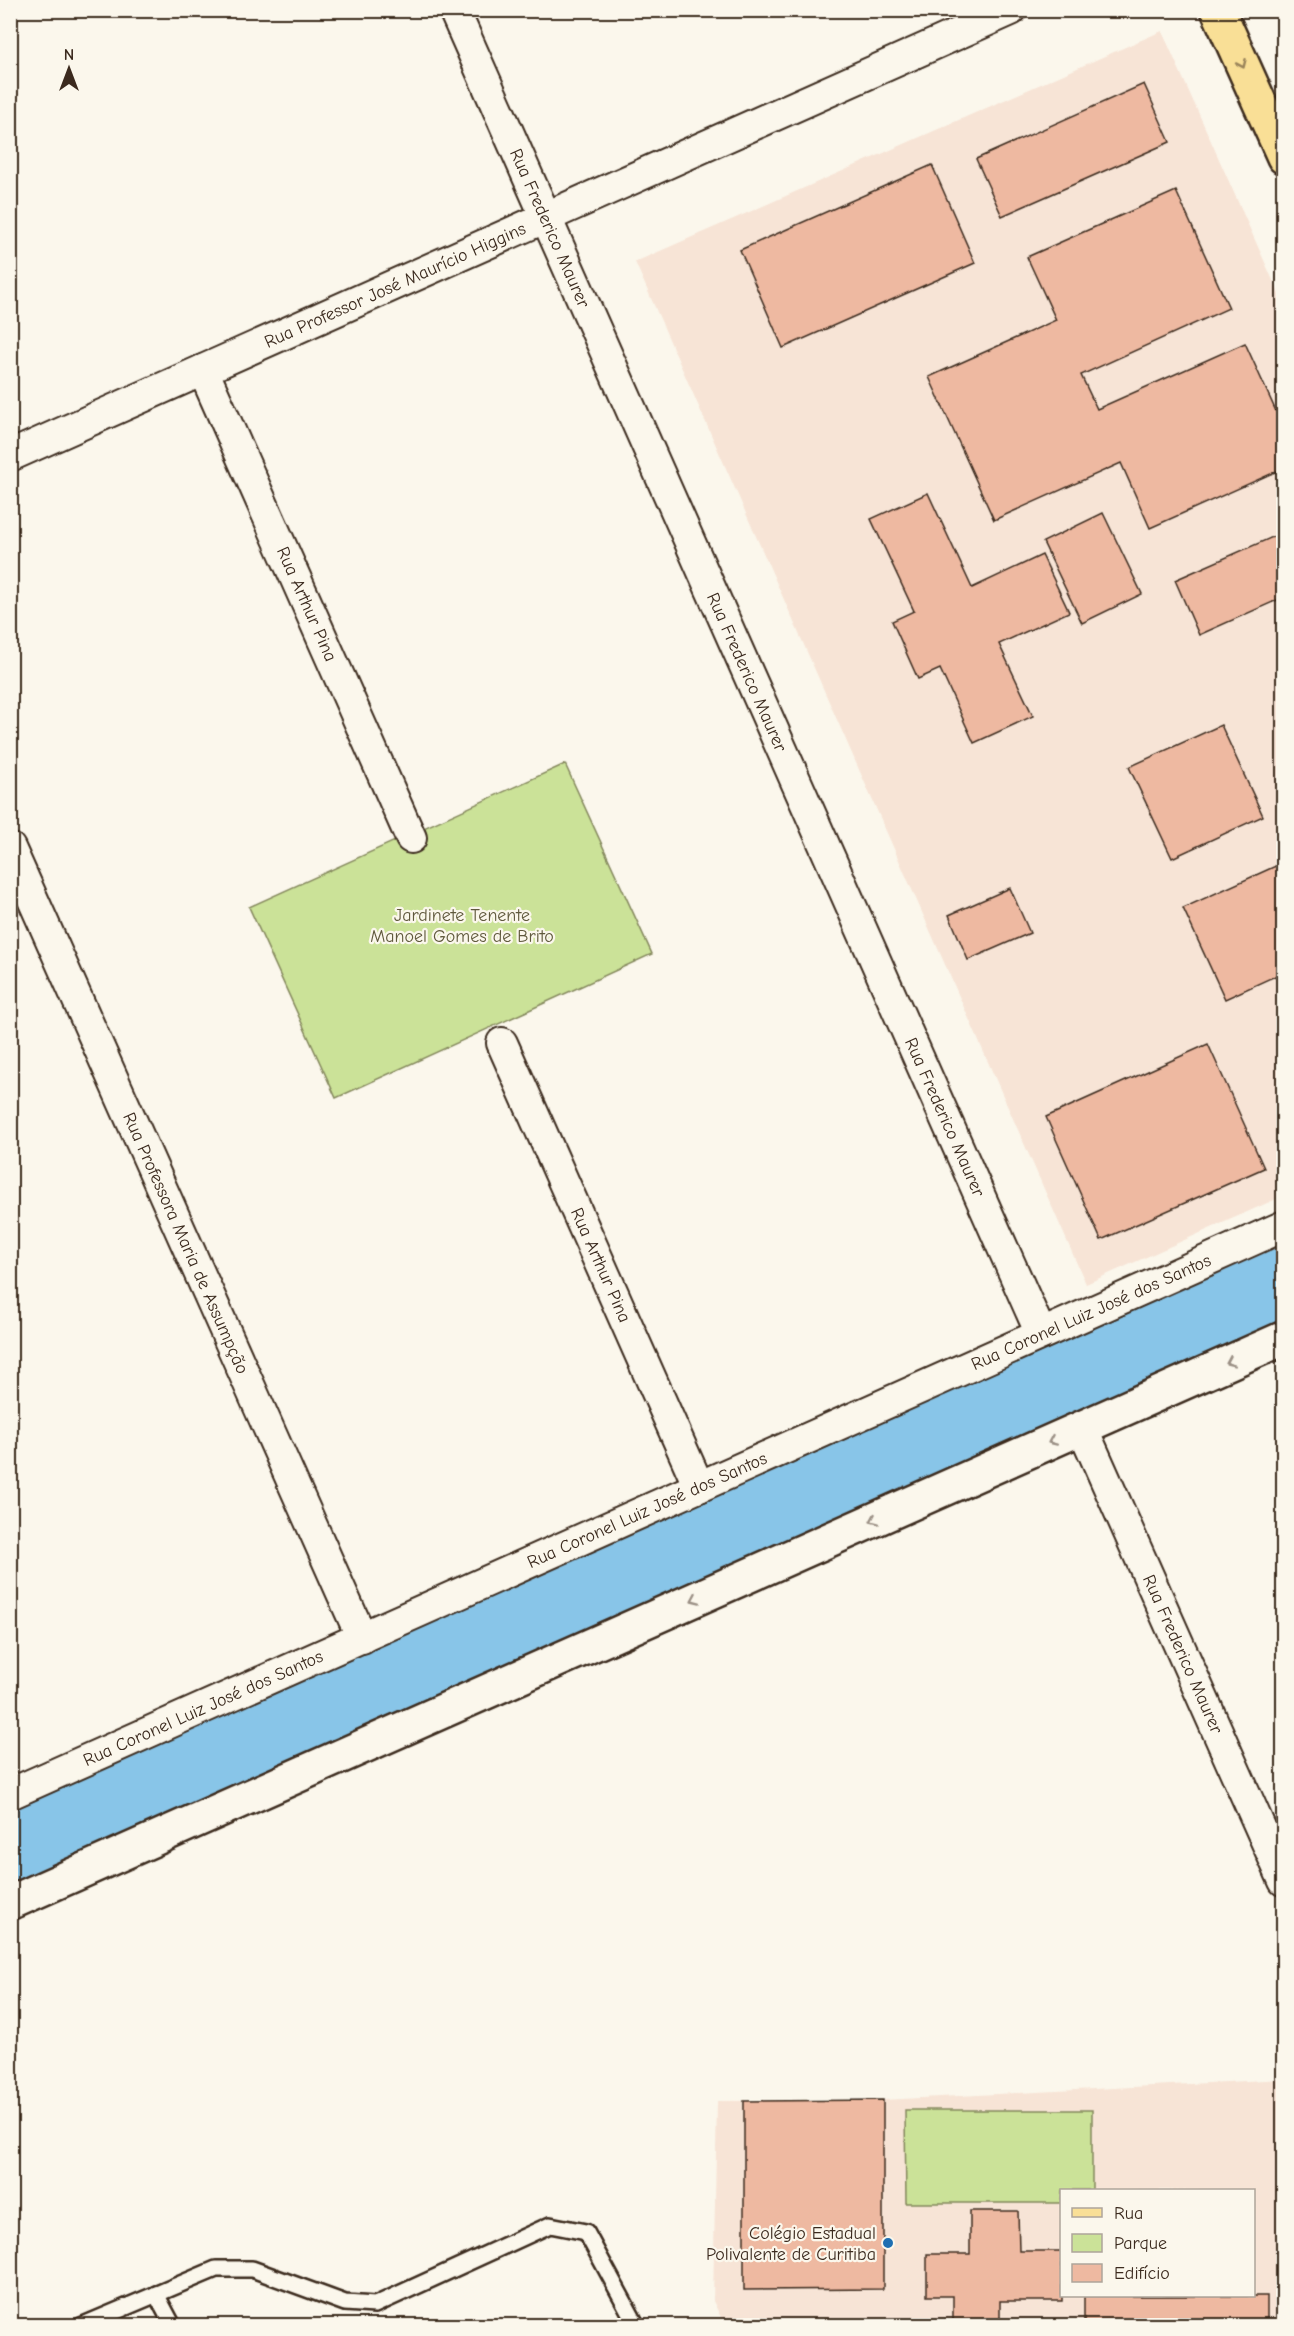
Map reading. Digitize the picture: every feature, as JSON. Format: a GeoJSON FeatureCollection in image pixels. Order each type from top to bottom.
{"type":"FeatureCollection","features":[{"type":"Feature","properties":{"kind":"main road"},"geometry":{"type":"LineString","coordinates":[[1218,10],[1284,157]]}},
{"type":"Feature","properties":{"kind":"main road"},"geometry":{"type":"LineString","coordinates":[[10,1903],[1284,1338]]}},
{"type":"Feature","properties":{"kind":"street","name":"Rua Frederico Maurer"},"geometry":{"type":"LineString","coordinates":[[454,10],[1041,1334]]}},
{"type":"Feature","properties":{"kind":"street","name":"Rua Professor José Maurício Higgins"},"geometry":{"type":"LineString","coordinates":[[10,456],[1011,10]]}},
{"type":"Feature","properties":{"kind":"street","name":"Rua Arthur Pina"},"geometry":{"type":"LineString","coordinates":[[203,370],[411,838]]}},
{"type":"Feature","properties":{"kind":"street","name":"Rua Professora Maria de Assumpção"},"geometry":{"type":"LineString","coordinates":[[10,848],[362,1638]]}},
{"type":"Feature","properties":{"kind":"street","name":"Rua Arthur Pina"},"geometry":{"type":"LineString","coordinates":[[502,1043],[699,1487]]}},
{"type":"Feature","properties":{"kind":"street","name":"Rua Coronel Luiz José dos Santos"},"geometry":{"type":"LineString","coordinates":[[11,1792],[362,1638],[1284,1226]]}},
{"type":"Feature","properties":{"kind":"street","name":"Rua Frederico Maurer"},"geometry":{"type":"LineString","coordinates":[[1082,1427],[1284,1881]]}},
{"type":"Feature","properties":{"kind":"lane"},"geometry":{"type":"LineString","coordinates":[[81,2325],[216,2269],[252,2269],[345,2303],[375,2305],[550,2225],[586,2232],[637,2325]]}},
{"type":"Feature","properties":{"kind":"lane"},"geometry":{"type":"LineString","coordinates":[[156,2294],[173,2325]]}},
{"type":"Feature","properties":{"kind":"shaded area"},"geometry":{"type":"Polygon","coordinates":[[[1162,31],[1283,303],[1283,1196],[1086,1284],[635,262],[1162,31]]]}},
{"type":"Feature","properties":{"kind":"shaded area","name":"Colégio Estadual Polivalente de Curitiba"},"geometry":{"type":"Polygon","coordinates":[[[1283,2079],[1283,2325],[725,2326],[713,2301],[717,2101],[883,2100],[1283,2079]]]}},
{"type":"Feature","properties":{"kind":"green space","name":"Jardinete Tenente Manoel Gomes de Brito"},"geometry":{"type":"Polygon","coordinates":[[[565,764],[652,954],[336,1098],[249,907],[565,764]]]}},
{"type":"Feature","properties":{"kind":"green space"},"geometry":{"type":"Polygon","coordinates":[[[905,2110],[1092,2110],[1092,2189],[1060,2189],[1060,2203],[906,2203],[905,2110]]]}},
{"type":"Feature","properties":{"kind":"building"},"geometry":{"type":"Polygon","coordinates":[[[1144,84],[1170,142],[1002,216],[976,159],[1144,84]]]}},
{"type":"Feature","properties":{"kind":"building"},"geometry":{"type":"Polygon","coordinates":[[[932,165],[975,263],[783,348],[740,250],[932,165]]]}},
{"type":"Feature","properties":{"kind":"building"},"geometry":{"type":"Polygon","coordinates":[[[1176,191],[1229,308],[1081,375],[1097,409],[1245,343],[1284,429],[1284,468],[1150,528],[1121,463],[994,520],[929,377],[1056,320],[1027,257],[1176,191]]]}},
{"type":"Feature","properties":{"kind":"building"},"geometry":{"type":"Polygon","coordinates":[[[928,493],[972,588],[1042,555],[1069,612],[999,644],[1033,716],[974,743],[940,669],[918,679],[892,621],[914,611],[871,519],[928,493]]]}},
{"type":"Feature","properties":{"kind":"building"},"geometry":{"type":"Polygon","coordinates":[[[1103,513],[1142,594],[1082,623],[1043,542],[1103,513]]]}},
{"type":"Feature","properties":{"kind":"building"},"geometry":{"type":"Polygon","coordinates":[[[1284,532],[1284,597],[1199,635],[1175,580],[1284,532]]]}},
{"type":"Feature","properties":{"kind":"building"},"geometry":{"type":"Polygon","coordinates":[[[1221,725],[1263,816],[1172,858],[1129,767],[1221,725]]]}},
{"type":"Feature","properties":{"kind":"building"},"geometry":{"type":"Polygon","coordinates":[[[1278,865],[1284,876],[1284,972],[1225,999],[1183,908],[1278,865]]]}},
{"type":"Feature","properties":{"kind":"building"},"geometry":{"type":"Polygon","coordinates":[[[1010,888],[1030,933],[968,960],[949,915],[1010,888]]]}},
{"type":"Feature","properties":{"kind":"building"},"geometry":{"type":"Polygon","coordinates":[[[1208,1044],[1264,1168],[1101,1240],[1046,1117],[1208,1044]]]}},
{"type":"Feature","properties":{"kind":"building"},"geometry":{"type":"Polygon","coordinates":[[[883,2100],[883,2289],[744,2290],[744,2101],[883,2100]]]}},
{"type":"Feature","properties":{"kind":"building"},"geometry":{"type":"Polygon","coordinates":[[[970,2211],[1018,2211],[1019,2251],[1060,2251],[1060,2297],[1062,2301],[1000,2301],[1000,2326],[953,2326],[953,2296],[927,2296],[927,2254],[970,2254],[970,2211]]]}},
{"type":"Feature","properties":{"kind":"building"},"geometry":{"type":"Polygon","coordinates":[[[1267,2296],[1267,2326],[1084,2326],[1084,2297],[1267,2296]]]}},
{"type":"Feature","properties":{"kind":"waterway"},"geometry":{"type":"LineString","coordinates":[[10,1847],[1284,1282]]}},
{"type":"Feature","properties":{"kind":"place","name":"Colégio Estadual Polivalente de Curitiba"},"geometry":{"type":"Point","coordinates":[888,2243]}}]}
